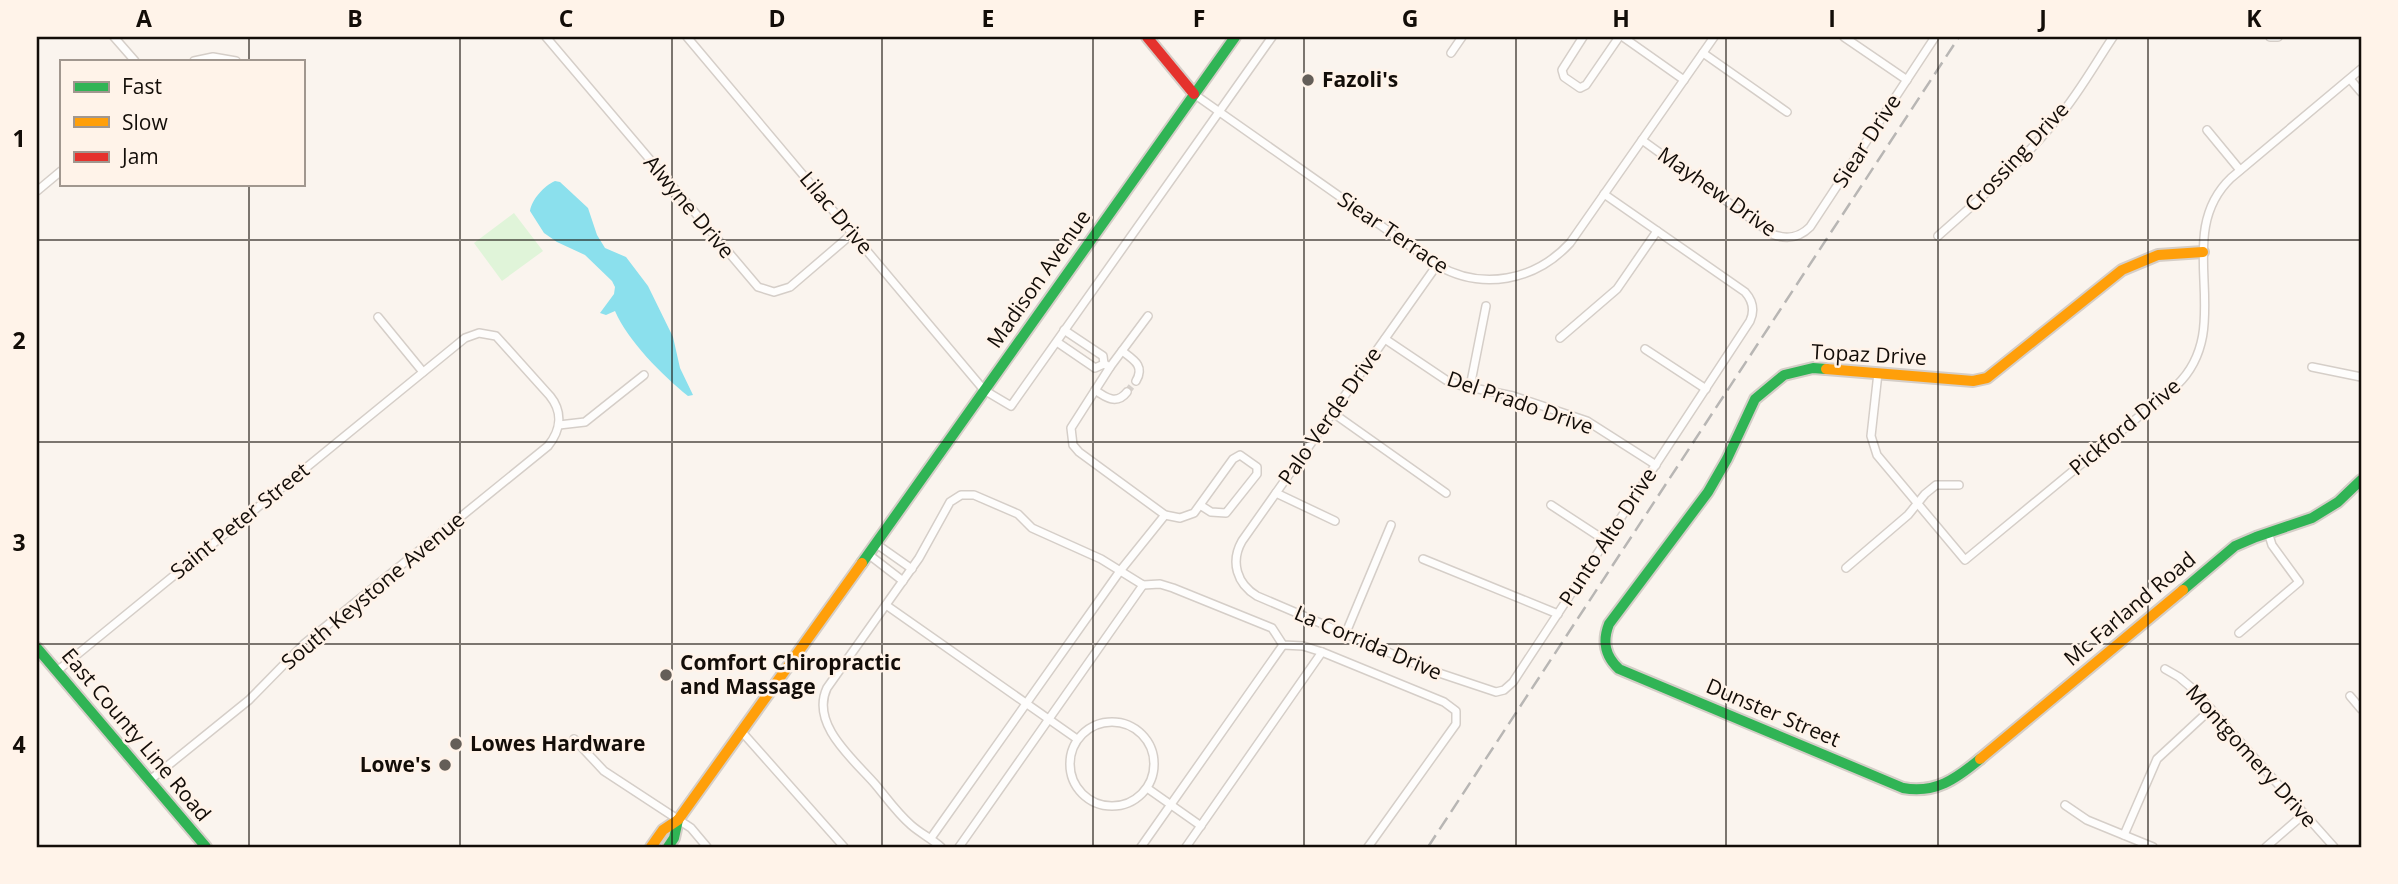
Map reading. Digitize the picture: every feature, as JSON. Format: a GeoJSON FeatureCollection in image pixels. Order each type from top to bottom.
{"type":"FeatureCollection","features":[{"type":"Feature","properties":{"kind":"street"},"geometry":{"type":"LineString","coordinates":[[114,37],[134,60]]}},
{"type":"Feature","properties":{"kind":"street","name":"Alwyne Drive"},"geometry":{"type":"LineString","coordinates":[[546,37],[758,287],[774,292],[790,287],[853,233]]}},
{"type":"Feature","properties":{"kind":"street","name":"Lilac Drive"},"geometry":{"type":"LineString","coordinates":[[687,37],[984,390]]}},
{"type":"Feature","properties":{"kind":"street"},"geometry":{"type":"LineString","coordinates":[[1147,37],[1194,94]]}},
{"type":"Feature","properties":{"kind":"street","name":"Madison Avenue"},"geometry":{"type":"LineString","coordinates":[[651,847],[663,830],[678,820],[742,732],[1235,37]]}},
{"type":"Feature","properties":{"kind":"street"},"geometry":{"type":"LineString","coordinates":[[984,390],[1011,406],[1272,37]]}},
{"type":"Feature","properties":{"kind":"street"},"geometry":{"type":"LineString","coordinates":[[1451,53],[1462,37]]}},
{"type":"Feature","properties":{"kind":"street"},"geometry":{"type":"LineString","coordinates":[[1583,37],[1562,69],[1564,77],[1580,88],[1621,37],[1684,80]]}},
{"type":"Feature","properties":{"kind":"street","name":"Siear Terrace"},"geometry":{"type":"LineString","coordinates":[[1194,94],[1437,265],[1461,276],[1491,281],[1536,270],[1570,243],[1714,37]]}},
{"type":"Feature","properties":{"kind":"street"},"geometry":{"type":"LineString","coordinates":[[1844,37],[1907,80]]}},
{"type":"Feature","properties":{"kind":"street","name":"Siear Drive"},"geometry":{"type":"LineString","coordinates":[[1793,237],[1811,227],[1936,37]]}},
{"type":"Feature","properties":{"kind":"street","name":"Crossing Drive"},"geometry":{"type":"LineString","coordinates":[[1938,236],[1992,189],[2050,127],[2113,37]]}},
{"type":"Feature","properties":{"kind":"street"},"geometry":{"type":"LineString","coordinates":[[2270,37],[2278,37]]}},
{"type":"Feature","properties":{"kind":"street"},"geometry":{"type":"LineString","coordinates":[[1703,53],[1787,112]]}},
{"type":"Feature","properties":{"kind":"street"},"geometry":{"type":"LineString","coordinates":[[199,60],[213,57],[230,60]]}},
{"type":"Feature","properties":{"kind":"street","name":"Pickford Drive"},"geometry":{"type":"LineString","coordinates":[[1918,504],[1965,560],[2177,385],[2197,357],[2205,332],[2204,226],[2210,205],[2222,187],[2240,170],[2361,69]]}},
{"type":"Feature","properties":{"kind":"street"},"geometry":{"type":"LineString","coordinates":[[2350,79],[2361,92]]}},
{"type":"Feature","properties":{"kind":"street"},"geometry":{"type":"LineString","coordinates":[[2207,130],[2240,170]]}},
{"type":"Feature","properties":{"kind":"street","name":"Mayhew Drive"},"geometry":{"type":"LineString","coordinates":[[1642,140],[1772,234],[1783,238],[1793,237]]}},
{"type":"Feature","properties":{"kind":"street"},"geometry":{"type":"LineString","coordinates":[[37,191],[60,172]]}},
{"type":"Feature","properties":{"kind":"street"},"geometry":{"type":"LineString","coordinates":[[1560,338],[1617,289],[1657,231],[1604,194]]}},
{"type":"Feature","properties":{"kind":"street","name":"Punto Alto Drive"},"geometry":{"type":"LineString","coordinates":[[1509,685],[1750,321],[1753,306],[1745,292],[1657,231]]}},
{"type":"Feature","properties":{"kind":"street","name":"Topaz Drive"},"geometry":{"type":"LineString","coordinates":[[1605,650],[1604,635],[1609,624],[1698,507],[1727,459],[1749,410],[1761,392],[1784,375],[1809,369],[1973,381],[1987,378],[2122,270],[2158,256],[2203,252]]}},
{"type":"Feature","properties":{"kind":"street","name":"Palo Verde Drive"},"geometry":{"type":"LineString","coordinates":[[1237,572],[1239,547],[1437,265]]}},
{"type":"Feature","properties":{"kind":"street"},"geometry":{"type":"LineString","coordinates":[[1470,387],[1486,306]]}},
{"type":"Feature","properties":{"kind":"street"},"geometry":{"type":"LineString","coordinates":[[1148,316],[1122,351],[1107,365],[1071,428],[1073,445],[1079,453],[1165,514],[1180,518],[1194,513],[1233,459],[1240,455],[1257,467],[1258,474],[1226,513],[1211,512],[1200,505]]}},
{"type":"Feature","properties":{"kind":"street"},"geometry":{"type":"LineString","coordinates":[[378,317],[423,372]]}},
{"type":"Feature","properties":{"kind":"street"},"geometry":{"type":"LineString","coordinates":[[1064,330],[1103,356],[1107,365]]}},
{"type":"Feature","properties":{"kind":"street","name":"Saint Peter Street"},"geometry":{"type":"LineString","coordinates":[[57,671],[465,338],[484,334],[502,341],[550,396],[556,405],[559,424]]}},
{"type":"Feature","properties":{"kind":"street","name":"Del Prado Drive"},"geometry":{"type":"LineString","coordinates":[[1385,339],[1441,377],[1470,387],[1513,396],[1587,421],[1656,465]]}},
{"type":"Feature","properties":{"kind":"street"},"geometry":{"type":"LineString","coordinates":[[1057,342],[1095,368],[1107,365]]}},
{"type":"Feature","properties":{"kind":"street"},"geometry":{"type":"LineString","coordinates":[[1645,349],[1706,389]]}},
{"type":"Feature","properties":{"kind":"street"},"geometry":{"type":"LineString","coordinates":[[1122,351],[1139,365],[1136,381]]}},
{"type":"Feature","properties":{"kind":"street"},"geometry":{"type":"LineString","coordinates":[[2312,367],[2361,377]]}},
{"type":"Feature","properties":{"kind":"street"},"geometry":{"type":"LineString","coordinates":[[1878,373],[1872,443],[1877,455],[1918,504]]}},
{"type":"Feature","properties":{"kind":"street"},"geometry":{"type":"LineString","coordinates":[[559,424],[585,422],[644,375]]}},
{"type":"Feature","properties":{"kind":"street"},"geometry":{"type":"LineString","coordinates":[[1095,390],[1108,399],[1116,400],[1127,392]]}},
{"type":"Feature","properties":{"kind":"street"},"geometry":{"type":"LineString","coordinates":[[1333,413],[1446,493]]}},
{"type":"Feature","properties":{"kind":"street","name":"South Keystone Avenue"},"geometry":{"type":"LineString","coordinates":[[150,780],[249,700],[304,643],[548,446],[559,424]]}},
{"type":"Feature","properties":{"kind":"street","name":"Mc Farland Road"},"geometry":{"type":"LineString","coordinates":[[1936,788],[1961,775],[2228,552],[2250,538],[2299,524],[2318,515],[2342,499],[2361,480]]}},
{"type":"Feature","properties":{"kind":"street"},"geometry":{"type":"LineString","coordinates":[[1846,568],[1908,515],[1924,494],[1937,484],[1959,485]]}},
{"type":"Feature","properties":{"kind":"street"},"geometry":{"type":"LineString","coordinates":[[1276,493],[1335,521]]}},
{"type":"Feature","properties":{"kind":"street"},"geometry":{"type":"LineString","coordinates":[[941,847],[911,826],[836,740],[827,723],[823,699],[827,688],[912,569],[950,502],[956,497],[969,494],[1018,514],[1038,531],[1101,559],[1143,585],[1160,584],[1173,588],[1272,628],[1283,645]]}},
{"type":"Feature","properties":{"kind":"street"},"geometry":{"type":"LineString","coordinates":[[1551,505],[1606,541]]}},
{"type":"Feature","properties":{"kind":"street"},"geometry":{"type":"LineString","coordinates":[[931,838],[1120,571],[1165,514]]}},
{"type":"Feature","properties":{"kind":"street"},"geometry":{"type":"LineString","coordinates":[[1345,635],[1391,525]]}},
{"type":"Feature","properties":{"kind":"street"},"geometry":{"type":"LineString","coordinates":[[2239,633],[2299,583],[2272,545],[2268,532]]}},
{"type":"Feature","properties":{"kind":"street"},"geometry":{"type":"LineString","coordinates":[[875,543],[912,569]]}},
{"type":"Feature","properties":{"kind":"street"},"geometry":{"type":"LineString","coordinates":[[868,554],[903,581]]}},
{"type":"Feature","properties":{"kind":"street"},"geometry":{"type":"LineString","coordinates":[[1423,559],[1558,614]]}},
{"type":"Feature","properties":{"kind":"street","name":"La Corrida Drive"},"geometry":{"type":"LineString","coordinates":[[1237,572],[1244,586],[1254,594],[1345,635],[1492,692],[1500,691],[1509,685]]}},
{"type":"Feature","properties":{"kind":"street"},"geometry":{"type":"LineString","coordinates":[[959,847],[1143,585]]}},
{"type":"Feature","properties":{"kind":"street"},"geometry":{"type":"LineString","coordinates":[[886,605],[1077,739]]}},
{"type":"Feature","properties":{"kind":"street"},"geometry":{"type":"LineString","coordinates":[[1283,645],[1303,646],[1322,652],[1444,702],[1455,710],[1456,724],[1368,847]]}},
{"type":"Feature","properties":{"kind":"street"},"geometry":{"type":"LineString","coordinates":[[1141,847],[1283,645]]}},
{"type":"Feature","properties":{"kind":"street","name":"East County Line Road"},"geometry":{"type":"LineString","coordinates":[[37,648],[206,847]]}},
{"type":"Feature","properties":{"kind":"street","name":"Dunster Street"},"geometry":{"type":"LineString","coordinates":[[1605,650],[1619,669],[1846,765],[1902,788],[1914,791],[1936,788]]}},
{"type":"Feature","properties":{"kind":"street"},"geometry":{"type":"LineString","coordinates":[[1186,847],[1322,652]]}},
{"type":"Feature","properties":{"kind":"street","name":"Montgomery Drive"},"geometry":{"type":"LineString","coordinates":[[2165,669],[2186,683],[2211,709],[2333,847]]}},
{"type":"Feature","properties":{"kind":"street"},"geometry":{"type":"LineString","coordinates":[[2350,696],[2361,709]]}},
{"type":"Feature","properties":{"kind":"street"},"geometry":{"type":"LineString","coordinates":[[2124,835],[2157,759],[2211,709]]}},
{"type":"Feature","properties":{"kind":"street"},"geometry":{"type":"LineString","coordinates":[[1107,722],[1122,723],[1136,729],[1153,754],[1154,769],[1147,788],[1135,799],[1120,806],[1103,805],[1088,799],[1076,787],[1070,771],[1070,755],[1077,739],[1092,726],[1107,722]]}},
{"type":"Feature","properties":{"kind":"street"},"geometry":{"type":"LineString","coordinates":[[742,732],[844,847]]}},
{"type":"Feature","properties":{"kind":"street"},"geometry":{"type":"LineString","coordinates":[[574,739],[604,771],[691,828],[707,847]]}},
{"type":"Feature","properties":{"kind":"street"},"geometry":{"type":"LineString","coordinates":[[1147,788],[1201,827]]}},
{"type":"Feature","properties":{"kind":"street"},"geometry":{"type":"LineString","coordinates":[[2065,805],[2081,817],[2153,847]]}},
{"type":"Feature","properties":{"kind":"street"},"geometry":{"type":"LineString","coordinates":[[2266,847],[2304,814]]}},
{"type":"Feature","properties":{"kind":"street","name":"Madison Avenue"},"geometry":{"type":"LineString","coordinates":[[668,847],[674,838],[678,820]]}},
{"type":"Feature","properties":{"kind":"green space"},"geometry":{"type":"Polygon","coordinates":[[[514,213],[543,251],[502,281],[474,243],[514,213]]]}},
{"type":"Feature","properties":{"kind":"water"},"geometry":{"type":"Polygon","coordinates":[[[555,181],[560,182],[588,208],[597,235],[605,248],[626,257],[648,286],[673,337],[680,368],[693,395],[688,396],[647,357],[628,334],[615,311],[606,315],[600,313],[614,294],[612,281],[585,255],[544,233],[530,211],[539,193],[555,181]]]}},
{"type":"Feature","properties":{"kind":"tunnel"},"geometry":{"type":"LineString","coordinates":[[1127,392],[1136,381]]}},
{"type":"Feature","properties":{"kind":"railway"},"geometry":{"type":"LineString","coordinates":[[1428,847],[1959,37]]}},
{"type":"Feature","properties":{"kind":"traffic: fast"},"geometry":{"type":"LineString","coordinates":[[862,563],[1235,37]]}},
{"type":"Feature","properties":{"kind":"traffic: fast"},"geometry":{"type":"LineString","coordinates":[[1826,369],[1813,368],[1784,375],[1755,399],[1708,492],[1609,624],[1605,643],[1608,654],[1619,669],[1903,788],[1935,787],[1962,773],[1980,759]]}},
{"type":"Feature","properties":{"kind":"traffic: fast"},"geometry":{"type":"LineString","coordinates":[[2183,590],[2235,546],[2312,518],[2338,502],[2361,480]]}},
{"type":"Feature","properties":{"kind":"traffic: fast"},"geometry":{"type":"LineString","coordinates":[[37,648],[206,847]]}},
{"type":"Feature","properties":{"kind":"traffic: fast"},"geometry":{"type":"LineString","coordinates":[[668,847],[674,838],[678,820]]}},
{"type":"Feature","properties":{"kind":"traffic: slow"},"geometry":{"type":"LineString","coordinates":[[1826,369],[1973,381],[1987,378],[2122,270],[2158,255],[2203,252]]}},
{"type":"Feature","properties":{"kind":"traffic: slow"},"geometry":{"type":"LineString","coordinates":[[651,847],[663,830],[678,820],[862,563]]}},
{"type":"Feature","properties":{"kind":"traffic: slow"},"geometry":{"type":"LineString","coordinates":[[1980,759],[2183,590]]}},
{"type":"Feature","properties":{"kind":"traffic: jam"},"geometry":{"type":"LineString","coordinates":[[1147,37],[1194,94]]}},
{"type":"Feature","properties":{"kind":"place","name":"Fazoli's"},"geometry":{"type":"Point","coordinates":[1308,80]}},
{"type":"Feature","properties":{"kind":"place","name":"Comfort Chiropractic and Massage"},"geometry":{"type":"Point","coordinates":[666,675]}},
{"type":"Feature","properties":{"kind":"place","name":"Lowes Hardware"},"geometry":{"type":"Point","coordinates":[456,744]}},
{"type":"Feature","properties":{"kind":"place","name":"Lowe's"},"geometry":{"type":"Point","coordinates":[445,765]}}]}
